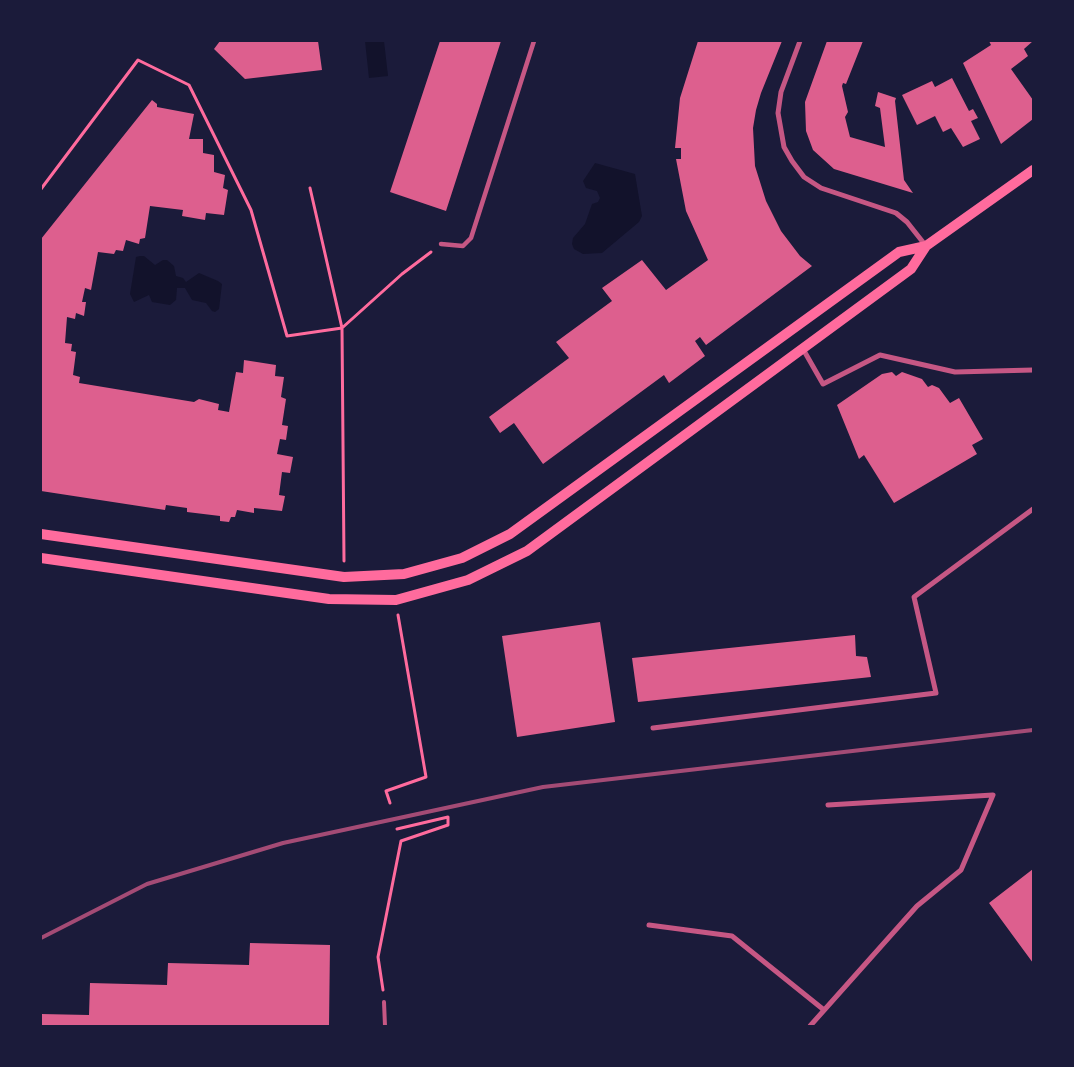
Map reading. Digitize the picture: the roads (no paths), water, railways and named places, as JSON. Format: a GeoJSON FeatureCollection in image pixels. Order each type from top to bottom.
{"type":"FeatureCollection","features":[{"type":"Feature","properties":{"kind":"main road"},"geometry":{"type":"LineString","coordinates":[[41,558],[329,599],[396,600],[468,580],[528,551],[911,269],[926,246],[1033,170]]}},
{"type":"Feature","properties":{"kind":"main road"},"geometry":{"type":"LineString","coordinates":[[41,534],[344,577],[404,574],[462,558],[510,534],[787,331],[899,252],[926,246]]}},
{"type":"Feature","properties":{"kind":"street"},"geometry":{"type":"LineString","coordinates":[[441,244],[463,246],[471,238],[534,41]]}},
{"type":"Feature","properties":{"kind":"street"},"geometry":{"type":"LineString","coordinates":[[800,41],[781,92],[778,113],[784,147],[792,162],[804,177],[821,188],[896,213],[907,222],[926,246]]}},
{"type":"Feature","properties":{"kind":"street"},"geometry":{"type":"LineString","coordinates":[[803,349],[823,384],[880,355],[954,372],[1033,370]]}},
{"type":"Feature","properties":{"kind":"street"},"geometry":{"type":"LineString","coordinates":[[653,728],[936,693],[914,597],[1033,509]]}},
{"type":"Feature","properties":{"kind":"street"},"geometry":{"type":"LineString","coordinates":[[810,1026],[917,906],[961,870],[993,795],[828,805]]}},
{"type":"Feature","properties":{"kind":"street"},"geometry":{"type":"LineString","coordinates":[[649,925],[732,936],[824,1010]]}},
{"type":"Feature","properties":{"kind":"lane"},"geometry":{"type":"LineString","coordinates":[[384,1002],[385,1026]]}},
{"type":"Feature","properties":{"kind":"railway"},"geometry":{"type":"LineString","coordinates":[[41,938],[147,884],[283,843],[543,787],[1033,730]]}}]}
